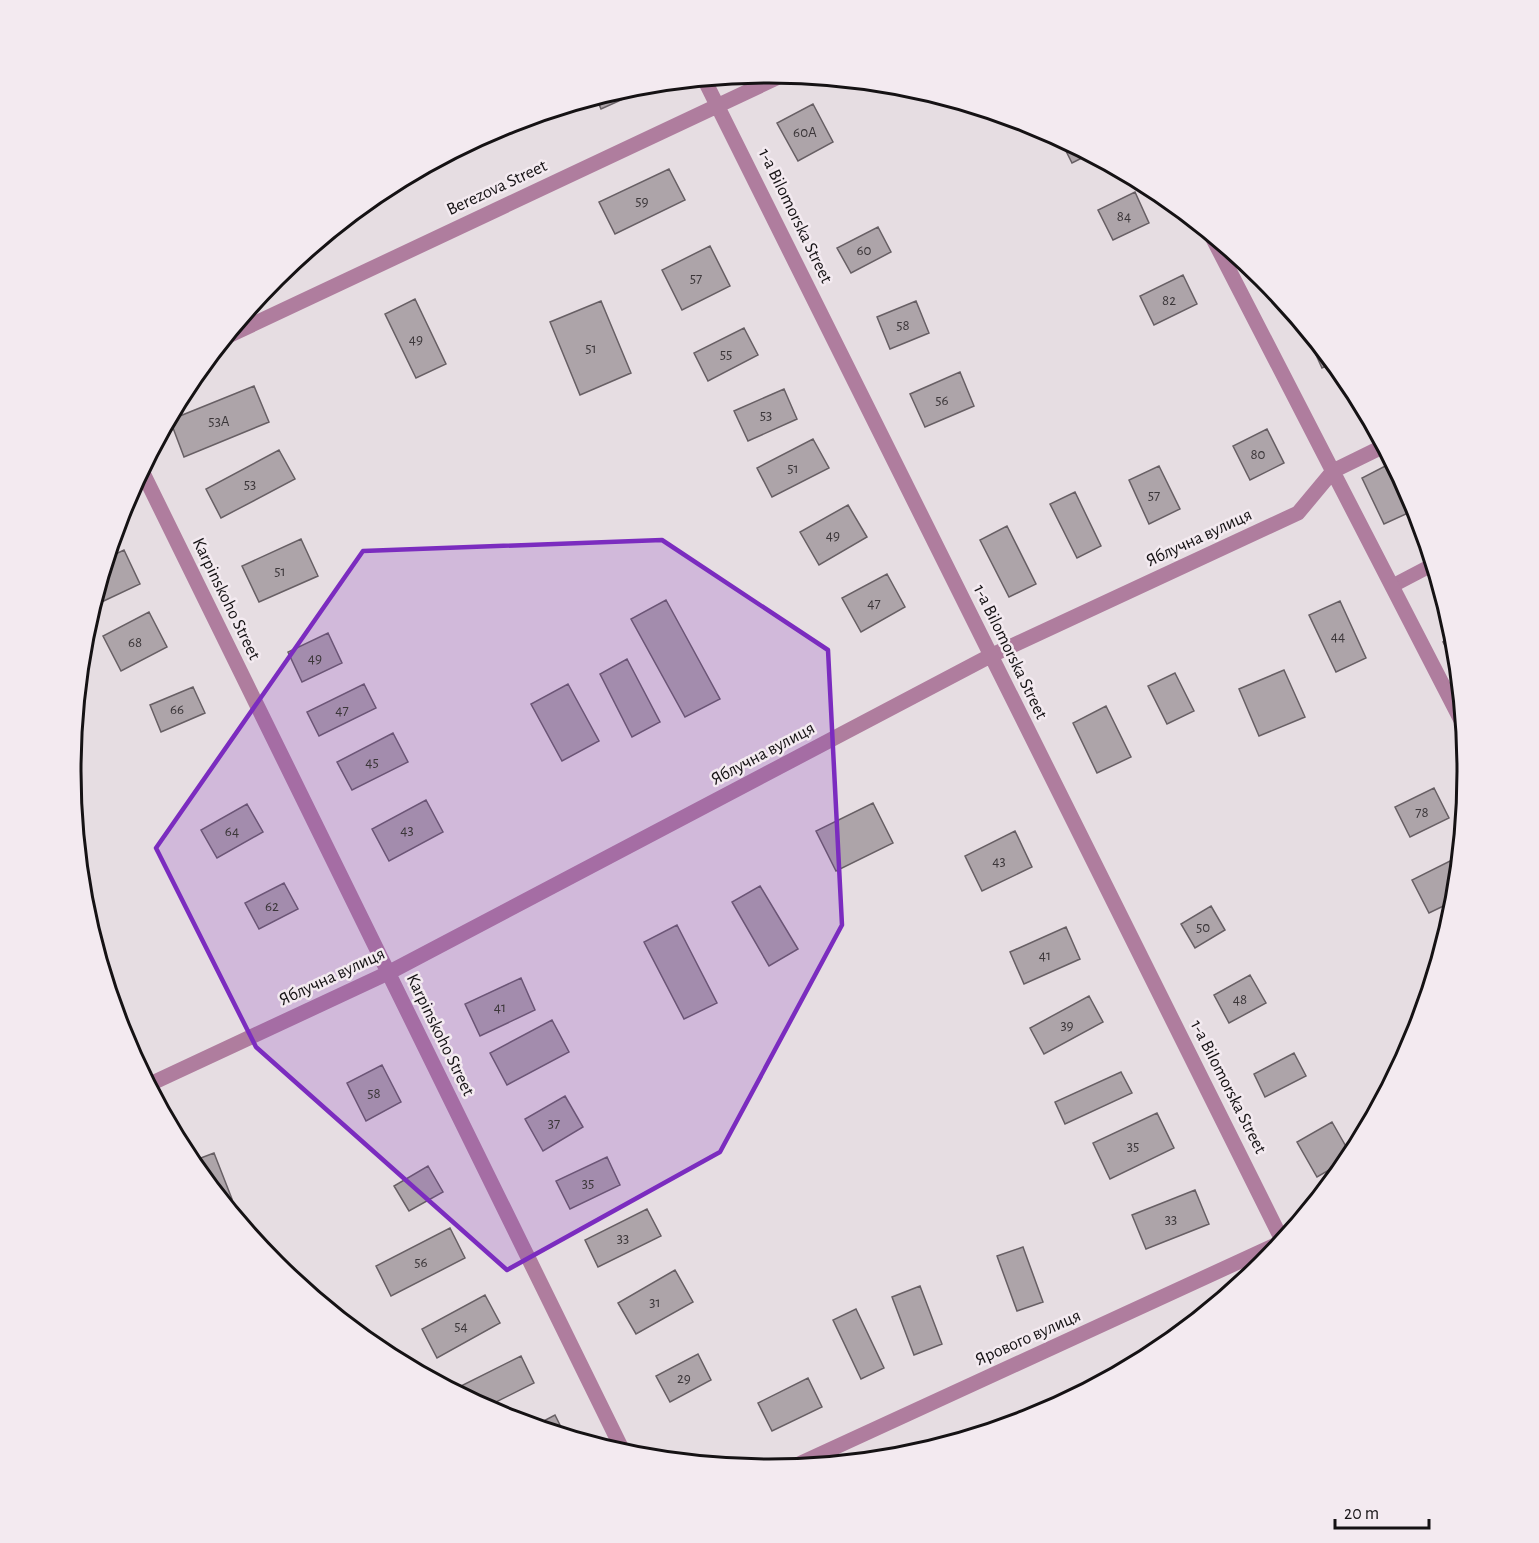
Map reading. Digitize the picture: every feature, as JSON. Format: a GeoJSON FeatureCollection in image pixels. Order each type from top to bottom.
{"type":"FeatureCollection","features":[{"type":"Feature","properties":{"kind":"street","name":"Berezova Street"},"geometry":{"type":"LineString","coordinates":[[242,329],[766,83]]}},
{"type":"Feature","properties":{"kind":"street","name":"1-a Bilomorska Street"},"geometry":{"type":"LineString","coordinates":[[709,86],[1279,1234]]}},
{"type":"Feature","properties":{"kind":"street"},"geometry":{"type":"LineString","coordinates":[[1219,251],[1455,708]]}},
{"type":"Feature","properties":{"kind":"street","name":"Яблучна вулиця"},"geometry":{"type":"LineString","coordinates":[[155,1082],[388,973],[990,656],[1298,513],[1333,471],[1378,449]]}},
{"type":"Feature","properties":{"kind":"street","name":"Karpinskoho Street"},"geometry":{"type":"LineString","coordinates":[[146,480],[620,1444]]}},
{"type":"Feature","properties":{"kind":"street","name":"Ярового вулиця"},"geometry":{"type":"LineString","coordinates":[[810,1459],[1262,1252]]}},
{"type":"Feature","properties":{"kind":"lane"},"geometry":{"type":"LineString","coordinates":[[1392,585],[1427,568]]}},
{"type":"Feature","properties":{"kind":"highlighted area"},"geometry":{"type":"Polygon","coordinates":[[[662,540],[828,650],[842,925],[720,1152],[507,1270],[256,1047],[156,848],[363,551],[662,540]]]}},
{"type":"Feature","properties":{"kind":"building"},"geometry":{"type":"Polygon","coordinates":[[[625,98],[601,109],[599,104],[625,98]]]}},
{"type":"Feature","properties":{"kind":"building"},"geometry":{"type":"Polygon","coordinates":[[[813,104],[833,142],[798,161],[777,123],[813,104]]]}},
{"type":"Feature","properties":{"kind":"building"},"geometry":{"type":"Polygon","coordinates":[[[1066,150],[1082,158],[1072,163],[1066,150]]]}},
{"type":"Feature","properties":{"kind":"building"},"geometry":{"type":"Polygon","coordinates":[[[669,169],[685,200],[615,234],[599,202],[669,169]]]}},
{"type":"Feature","properties":{"kind":"building"},"geometry":{"type":"Polygon","coordinates":[[[1135,192],[1149,223],[1113,240],[1098,210],[1135,192]]]}},
{"type":"Feature","properties":{"kind":"building"},"geometry":{"type":"Polygon","coordinates":[[[878,227],[891,252],[851,273],[837,248],[878,227]]]}},
{"type":"Feature","properties":{"kind":"building"},"geometry":{"type":"Polygon","coordinates":[[[710,246],[730,286],[682,310],[662,270],[710,246]]]}},
{"type":"Feature","properties":{"kind":"building"},"geometry":{"type":"Polygon","coordinates":[[[1183,275],[1197,304],[1154,325],[1140,296],[1183,275]]]}},
{"type":"Feature","properties":{"kind":"building"},"geometry":{"type":"Polygon","coordinates":[[[415,299],[446,364],[416,378],[385,314],[415,299]]]}},
{"type":"Feature","properties":{"kind":"building"},"geometry":{"type":"Polygon","coordinates":[[[601,301],[631,373],[580,395],[550,322],[601,301]]]}},
{"type":"Feature","properties":{"kind":"building"},"geometry":{"type":"Polygon","coordinates":[[[916,301],[929,333],[890,349],[877,317],[916,301]]]}},
{"type":"Feature","properties":{"kind":"building"},"geometry":{"type":"Polygon","coordinates":[[[744,328],[758,355],[708,381],[694,353],[744,328]]]}},
{"type":"Feature","properties":{"kind":"building"},"geometry":{"type":"Polygon","coordinates":[[[1313,349],[1326,366],[1322,368],[1313,349]]]}},
{"type":"Feature","properties":{"kind":"building"},"geometry":{"type":"Polygon","coordinates":[[[960,372],[974,406],[925,427],[910,394],[960,372]]]}},
{"type":"Feature","properties":{"kind":"building"},"geometry":{"type":"Polygon","coordinates":[[[254,386],[269,422],[184,457],[173,427],[180,416],[254,386]]]}},
{"type":"Feature","properties":{"kind":"building"},"geometry":{"type":"Polygon","coordinates":[[[784,389],[797,419],[748,441],[734,411],[784,389]]]}},
{"type":"Feature","properties":{"kind":"building"},"geometry":{"type":"Polygon","coordinates":[[[1267,429],[1284,463],[1250,480],[1233,446],[1267,429]]]}},
{"type":"Feature","properties":{"kind":"building"},"geometry":{"type":"Polygon","coordinates":[[[813,439],[829,468],[772,497],[757,468],[813,439]]]}},
{"type":"Feature","properties":{"kind":"building"},"geometry":{"type":"Polygon","coordinates":[[[279,450],[295,479],[221,518],[206,489],[279,450]]]}},
{"type":"Feature","properties":{"kind":"building"},"geometry":{"type":"Polygon","coordinates":[[[1159,466],[1180,509],[1149,524],[1129,480],[1159,466]]]}},
{"type":"Feature","properties":{"kind":"building"},"geometry":{"type":"Polygon","coordinates":[[[1386,466],[1408,513],[1384,524],[1362,478],[1386,466]]]}},
{"type":"Feature","properties":{"kind":"building"},"geometry":{"type":"Polygon","coordinates":[[[1075,492],[1101,546],[1077,558],[1050,504],[1075,492]]]}},
{"type":"Feature","properties":{"kind":"building"},"geometry":{"type":"Polygon","coordinates":[[[848,505],[867,537],[819,565],[800,532],[848,505]]]}},
{"type":"Feature","properties":{"kind":"building"},"geometry":{"type":"Polygon","coordinates":[[[1007,526],[1036,584],[1009,597],[980,540],[1007,526]]]}},
{"type":"Feature","properties":{"kind":"building"},"geometry":{"type":"Polygon","coordinates":[[[301,539],[318,576],[259,602],[242,566],[301,539]]]}},
{"type":"Feature","properties":{"kind":"building"},"geometry":{"type":"Polygon","coordinates":[[[124,550],[140,584],[102,602],[104,593],[117,553],[124,550]]]}},
{"type":"Feature","properties":{"kind":"building"},"geometry":{"type":"Polygon","coordinates":[[[887,574],[905,607],[861,632],[842,598],[887,574]]]}},
{"type":"Feature","properties":{"kind":"building"},"geometry":{"type":"Polygon","coordinates":[[[666,600],[720,699],[685,717],[631,619],[666,600]]]}},
{"type":"Feature","properties":{"kind":"building"},"geometry":{"type":"Polygon","coordinates":[[[1340,601],[1366,658],[1336,672],[1309,615],[1340,601]]]}},
{"type":"Feature","properties":{"kind":"building"},"geometry":{"type":"Polygon","coordinates":[[[149,612],[167,647],[121,671],[103,636],[149,612]]]}},
{"type":"Feature","properties":{"kind":"building"},"geometry":{"type":"Polygon","coordinates":[[[328,633],[342,663],[302,682],[288,652],[328,633]]]}},
{"type":"Feature","properties":{"kind":"building"},"geometry":{"type":"Polygon","coordinates":[[[627,659],[660,722],[632,737],[600,674],[627,659]]]}},
{"type":"Feature","properties":{"kind":"building"},"geometry":{"type":"Polygon","coordinates":[[[1284,670],[1305,717],[1259,736],[1239,689],[1284,670]]]}},
{"type":"Feature","properties":{"kind":"building"},"geometry":{"type":"Polygon","coordinates":[[[1175,673],[1194,711],[1167,724],[1148,686],[1175,673]]]}},
{"type":"Feature","properties":{"kind":"building"},"geometry":{"type":"Polygon","coordinates":[[[364,684],[376,708],[319,736],[307,712],[364,684]]]}},
{"type":"Feature","properties":{"kind":"building"},"geometry":{"type":"Polygon","coordinates":[[[568,684],[599,741],[562,761],[531,704],[568,684]]]}},
{"type":"Feature","properties":{"kind":"building"},"geometry":{"type":"Polygon","coordinates":[[[193,687],[205,713],[161,732],[150,705],[193,687]]]}},
{"type":"Feature","properties":{"kind":"building"},"geometry":{"type":"Polygon","coordinates":[[[1106,706],[1131,757],[1097,773],[1073,723],[1106,706]]]}},
{"type":"Feature","properties":{"kind":"building"},"geometry":{"type":"Polygon","coordinates":[[[393,733],[408,762],[352,790],[337,762],[393,733]]]}},
{"type":"Feature","properties":{"kind":"building"},"geometry":{"type":"Polygon","coordinates":[[[1434,788],[1449,818],[1410,837],[1395,807],[1434,788]]]}},
{"type":"Feature","properties":{"kind":"building"},"geometry":{"type":"Polygon","coordinates":[[[426,800],[443,832],[389,861],[372,829],[426,800]]]}},
{"type":"Feature","properties":{"kind":"building"},"geometry":{"type":"Polygon","coordinates":[[[873,803],[893,843],[836,871],[816,831],[873,803]]]}},
{"type":"Feature","properties":{"kind":"building"},"geometry":{"type":"Polygon","coordinates":[[[247,804],[263,832],[217,858],[201,830],[247,804]]]}},
{"type":"Feature","properties":{"kind":"building"},"geometry":{"type":"Polygon","coordinates":[[[1015,831],[1032,867],[982,891],[965,856],[1015,831]]]}},
{"type":"Feature","properties":{"kind":"building"},"geometry":{"type":"Polygon","coordinates":[[[1452,860],[1445,905],[1429,913],[1412,880],[1452,860]]]}},
{"type":"Feature","properties":{"kind":"building"},"geometry":{"type":"Polygon","coordinates":[[[284,883],[298,909],[259,929],[245,903],[284,883]]]}},
{"type":"Feature","properties":{"kind":"building"},"geometry":{"type":"Polygon","coordinates":[[[760,886],[798,949],[769,966],[732,902],[760,886]]]}},
{"type":"Feature","properties":{"kind":"building"},"geometry":{"type":"Polygon","coordinates":[[[1211,906],[1225,930],[1195,948],[1181,924],[1211,906]]]}},
{"type":"Feature","properties":{"kind":"building"},"geometry":{"type":"Polygon","coordinates":[[[677,925],[717,1003],[684,1019],[644,942],[677,925]]]}},
{"type":"Feature","properties":{"kind":"building"},"geometry":{"type":"Polygon","coordinates":[[[1066,927],[1080,959],[1024,984],[1010,952],[1066,927]]]}},
{"type":"Feature","properties":{"kind":"building"},"geometry":{"type":"Polygon","coordinates":[[[1250,975],[1266,1003],[1229,1023],[1214,995],[1250,975]]]}},
{"type":"Feature","properties":{"kind":"building"},"geometry":{"type":"Polygon","coordinates":[[[521,978],[535,1010],[480,1036],[465,1004],[521,978]]]}},
{"type":"Feature","properties":{"kind":"building"},"geometry":{"type":"Polygon","coordinates":[[[1089,996],[1103,1022],[1044,1054],[1030,1028],[1089,996]]]}},
{"type":"Feature","properties":{"kind":"building"},"geometry":{"type":"Polygon","coordinates":[[[552,1020],[569,1052],[507,1085],[490,1053],[552,1020]]]}},
{"type":"Feature","properties":{"kind":"building"},"geometry":{"type":"Polygon","coordinates":[[[1294,1053],[1306,1076],[1265,1097],[1254,1074],[1294,1053]]]}},
{"type":"Feature","properties":{"kind":"building"},"geometry":{"type":"Polygon","coordinates":[[[382,1065],[401,1102],[366,1121],[347,1083],[382,1065]]]}},
{"type":"Feature","properties":{"kind":"building"},"geometry":{"type":"Polygon","coordinates":[[[1121,1072],[1132,1093],[1065,1124],[1055,1102],[1121,1072]]]}},
{"type":"Feature","properties":{"kind":"building"},"geometry":{"type":"Polygon","coordinates":[[[565,1096],[583,1127],[543,1151],[525,1119],[565,1096]]]}},
{"type":"Feature","properties":{"kind":"building"},"geometry":{"type":"Polygon","coordinates":[[[1157,1113],[1174,1148],[1110,1179],[1093,1143],[1157,1113]]]}},
{"type":"Feature","properties":{"kind":"building"},"geometry":{"type":"Polygon","coordinates":[[[1332,1122],[1346,1147],[1332,1169],[1317,1177],[1297,1142],[1332,1122]]]}},
{"type":"Feature","properties":{"kind":"building"},"geometry":{"type":"Polygon","coordinates":[[[214,1153],[232,1199],[223,1191],[200,1158],[214,1153]]]}},
{"type":"Feature","properties":{"kind":"building"},"geometry":{"type":"Polygon","coordinates":[[[607,1157],[620,1185],[570,1209],[556,1181],[607,1157]]]}},
{"type":"Feature","properties":{"kind":"building"},"geometry":{"type":"Polygon","coordinates":[[[428,1166],[443,1192],[409,1211],[394,1186],[428,1166]]]}},
{"type":"Feature","properties":{"kind":"building"},"geometry":{"type":"Polygon","coordinates":[[[1195,1190],[1209,1224],[1146,1249],[1132,1215],[1195,1190]]]}},
{"type":"Feature","properties":{"kind":"building"},"geometry":{"type":"Polygon","coordinates":[[[647,1209],[661,1236],[598,1267],[585,1240],[647,1209]]]}},
{"type":"Feature","properties":{"kind":"building"},"geometry":{"type":"Polygon","coordinates":[[[450,1228],[465,1258],[391,1296],[376,1266],[450,1228]]]}},
{"type":"Feature","properties":{"kind":"building"},"geometry":{"type":"Polygon","coordinates":[[[1023,1247],[1043,1302],[1017,1311],[997,1256],[1023,1247]]]}},
{"type":"Feature","properties":{"kind":"building"},"geometry":{"type":"Polygon","coordinates":[[[675,1270],[693,1302],[636,1334],[618,1303],[675,1270]]]}},
{"type":"Feature","properties":{"kind":"building"},"geometry":{"type":"Polygon","coordinates":[[[920,1286],[942,1344],[914,1355],[892,1297],[920,1286]]]}},
{"type":"Feature","properties":{"kind":"building"},"geometry":{"type":"Polygon","coordinates":[[[485,1295],[500,1323],[437,1358],[422,1329],[485,1295]]]}},
{"type":"Feature","properties":{"kind":"building"},"geometry":{"type":"Polygon","coordinates":[[[856,1309],[884,1368],[861,1379],[833,1320],[856,1309]]]}},
{"type":"Feature","properties":{"kind":"building"},"geometry":{"type":"Polygon","coordinates":[[[698,1354],[711,1380],[670,1402],[656,1376],[698,1354]]]}},
{"type":"Feature","properties":{"kind":"building"},"geometry":{"type":"Polygon","coordinates":[[[521,1356],[534,1383],[495,1403],[460,1386],[521,1356]]]}},
{"type":"Feature","properties":{"kind":"building"},"geometry":{"type":"Polygon","coordinates":[[[808,1378],[822,1407],[772,1431],[758,1403],[808,1378]]]}},
{"type":"Feature","properties":{"kind":"building"},"geometry":{"type":"Polygon","coordinates":[[[555,1415],[561,1427],[548,1423],[543,1421],[555,1415]]]}}]}
